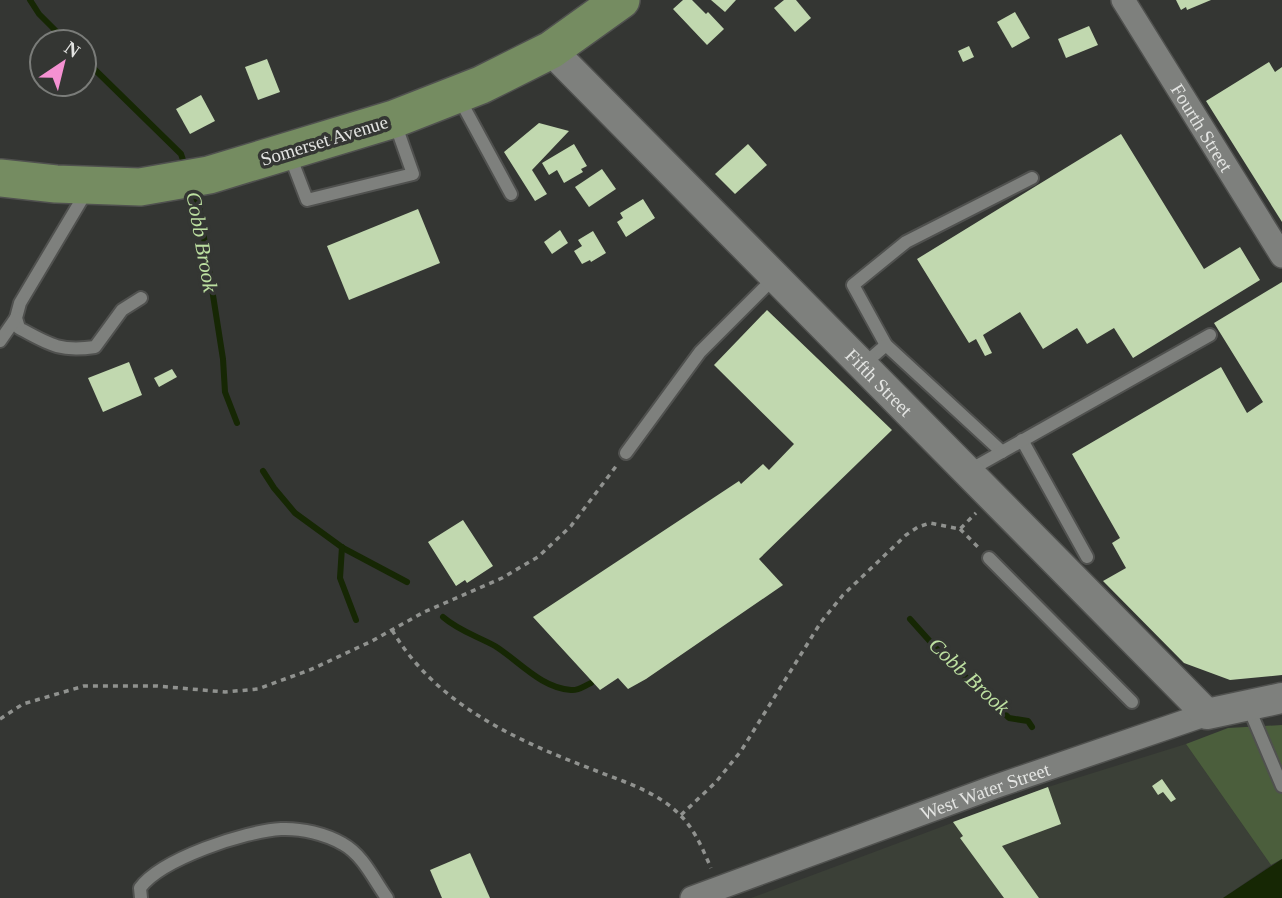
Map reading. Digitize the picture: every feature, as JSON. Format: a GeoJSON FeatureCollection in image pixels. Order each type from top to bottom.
{"type":"FeatureCollection","features":[{"type":"Feature","properties":{"kind":"main road","name":"Somerset Avenue"},"geometry":{"type":"LineString","coordinates":[[0,178],[21,182],[140,187],[194,178],[394,119],[457,95],[504,75],[551,50],[621,0]]}},
{"type":"Feature","properties":{"kind":"street","name":"Fourth Street"},"geometry":{"type":"LineString","coordinates":[[1123,0],[1282,256]]}},
{"type":"Feature","properties":{"kind":"street","name":"Fifth Street"},"geometry":{"type":"LineString","coordinates":[[551,50],[1207,714]]}},
{"type":"Feature","properties":{"kind":"street","name":"West Water Street"},"geometry":{"type":"LineString","coordinates":[[692,898],[1031,774],[1207,714],[1282,698]]}},
{"type":"Feature","properties":{"kind":"lane"},"geometry":{"type":"LineString","coordinates":[[457,95],[511,194]]}},
{"type":"Feature","properties":{"kind":"lane"},"geometry":{"type":"LineString","coordinates":[[288,151],[307,200],[413,174],[394,119]]}},
{"type":"Feature","properties":{"kind":"lane"},"geometry":{"type":"LineString","coordinates":[[1002,452],[886,345],[853,285],[906,242],[1032,177]]}},
{"type":"Feature","properties":{"kind":"lane"},"geometry":{"type":"LineString","coordinates":[[0,341],[16,318],[20,303],[90,186]]}},
{"type":"Feature","properties":{"kind":"lane"},"geometry":{"type":"LineString","coordinates":[[626,453],[700,352],[776,277]]}},
{"type":"Feature","properties":{"kind":"lane"},"geometry":{"type":"LineString","coordinates":[[16,318],[19,328],[41,341],[69,351],[95,347],[121,310],[141,298]]}},
{"type":"Feature","properties":{"kind":"lane"},"geometry":{"type":"LineString","coordinates":[[968,471],[1210,335]]}},
{"type":"Feature","properties":{"kind":"lane"},"geometry":{"type":"LineString","coordinates":[[863,365],[886,345]]}},
{"type":"Feature","properties":{"kind":"lane"},"geometry":{"type":"LineString","coordinates":[[1022,440],[1087,557]]}},
{"type":"Feature","properties":{"kind":"lane"},"geometry":{"type":"LineString","coordinates":[[989,558],[1132,702]]}},
{"type":"Feature","properties":{"kind":"lane"},"geometry":{"type":"LineString","coordinates":[[1247,704],[1276,756],[1282,786]]}},
{"type":"Feature","properties":{"kind":"lane"},"geometry":{"type":"LineString","coordinates":[[141,898],[140,888],[147,877],[159,869],[231,838],[281,829],[312,832],[344,845],[358,856],[387,898]]}},
{"type":"Feature","properties":{"kind":"path"},"geometry":{"type":"LineString","coordinates":[[0,719],[23,704],[85,685],[157,686],[225,692],[258,689],[312,669],[424,612],[510,574],[538,557],[571,526],[626,453]]}},
{"type":"Feature","properties":{"kind":"path"},"geometry":{"type":"LineString","coordinates":[[960,529],[993,497]]}},
{"type":"Feature","properties":{"kind":"path"},"geometry":{"type":"LineString","coordinates":[[681,816],[716,782],[741,751],[821,622],[843,595],[906,535],[930,523],[960,529],[989,558]]}},
{"type":"Feature","properties":{"kind":"path"},"geometry":{"type":"LineString","coordinates":[[392,630],[402,647],[425,674],[461,704],[531,746],[654,796],[681,816],[701,844],[720,888]]}},
{"type":"Feature","properties":{"kind":"shaded area"},"geometry":{"type":"Polygon","coordinates":[[[1282,725],[1282,859],[1271,865],[1186,744],[1228,728],[1282,725]]]}},
{"type":"Feature","properties":{"kind":"shaded area"},"geometry":{"type":"Polygon","coordinates":[[[1186,744],[1271,865],[1223,898],[751,898],[1048,787],[1186,744]]]}},
{"type":"Feature","properties":{"kind":"shaded area"},"geometry":{"type":"Polygon","coordinates":[[[1282,859],[1282,898],[1223,898],[1282,859]]]}},
{"type":"Feature","properties":{"kind":"building"},"geometry":{"type":"Polygon","coordinates":[[[683,0],[692,0],[724,29],[707,45],[673,9],[683,0]]]}},
{"type":"Feature","properties":{"kind":"building"},"geometry":{"type":"Polygon","coordinates":[[[711,0],[736,0],[725,12],[711,0]]]}},
{"type":"Feature","properties":{"kind":"building"},"geometry":{"type":"Polygon","coordinates":[[[784,0],[796,0],[811,18],[795,32],[774,8],[784,0]]]}},
{"type":"Feature","properties":{"kind":"building"},"geometry":{"type":"Polygon","coordinates":[[[1176,0],[1211,0],[1181,10],[1176,0]]]}},
{"type":"Feature","properties":{"kind":"building"},"geometry":{"type":"Polygon","coordinates":[[[1015,12],[1030,38],[1012,48],[997,22],[1015,12]]]}},
{"type":"Feature","properties":{"kind":"building"},"geometry":{"type":"Polygon","coordinates":[[[1089,26],[1098,45],[1066,58],[1058,39],[1089,26]]]}},
{"type":"Feature","properties":{"kind":"building"},"geometry":{"type":"Polygon","coordinates":[[[969,46],[974,57],[963,62],[958,51],[969,46]]]}},
{"type":"Feature","properties":{"kind":"building"},"geometry":{"type":"Polygon","coordinates":[[[267,59],[280,92],[258,100],[245,67],[267,59]]]}},
{"type":"Feature","properties":{"kind":"building"},"geometry":{"type":"Polygon","coordinates":[[[1269,62],[1275,72],[1282,67],[1282,222],[1206,101],[1269,62]]]}},
{"type":"Feature","properties":{"kind":"building"},"geometry":{"type":"Polygon","coordinates":[[[201,95],[215,121],[190,134],[176,109],[201,95]]]}},
{"type":"Feature","properties":{"kind":"building"},"geometry":{"type":"Polygon","coordinates":[[[539,123],[569,131],[532,170],[547,194],[535,201],[504,152],[539,123]]]}},
{"type":"Feature","properties":{"kind":"building"},"geometry":{"type":"Polygon","coordinates":[[[1121,134],[1204,269],[1240,247],[1260,280],[1133,358],[1114,328],[1087,344],[1077,328],[1043,349],[1020,312],[983,335],[992,353],[985,356],[976,339],[969,343],[917,259],[1121,134]]]}},
{"type":"Feature","properties":{"kind":"building"},"geometry":{"type":"Polygon","coordinates":[[[574,144],[587,166],[581,169],[583,172],[564,183],[557,170],[549,175],[542,163],[574,144]]]}},
{"type":"Feature","properties":{"kind":"building"},"geometry":{"type":"Polygon","coordinates":[[[748,144],[767,165],[735,194],[715,174],[748,144]]]}},
{"type":"Feature","properties":{"kind":"building"},"geometry":{"type":"Polygon","coordinates":[[[602,169],[616,189],[589,207],[575,187],[602,169]]]}},
{"type":"Feature","properties":{"kind":"building"},"geometry":{"type":"Polygon","coordinates":[[[643,199],[655,218],[626,237],[617,222],[623,218],[620,213],[643,199]]]}},
{"type":"Feature","properties":{"kind":"building"},"geometry":{"type":"Polygon","coordinates":[[[418,209],[440,263],[349,300],[327,246],[418,209]]]}},
{"type":"Feature","properties":{"kind":"building"},"geometry":{"type":"Polygon","coordinates":[[[560,230],[568,243],[552,254],[544,242],[560,230]]]}},
{"type":"Feature","properties":{"kind":"building"},"geometry":{"type":"Polygon","coordinates":[[[593,231],[606,253],[582,264],[574,251],[582,246],[578,240],[593,231]]]}},
{"type":"Feature","properties":{"kind":"building"},"geometry":{"type":"Polygon","coordinates":[[[1282,282],[1282,675],[1230,680],[1184,663],[1103,581],[1126,568],[1112,543],[1120,538],[1072,454],[1221,367],[1247,413],[1263,402],[1214,323],[1282,282]]]}},
{"type":"Feature","properties":{"kind":"building"},"geometry":{"type":"Polygon","coordinates":[[[767,310],[892,430],[759,559],[783,585],[646,679],[628,689],[618,678],[600,690],[533,617],[739,481],[741,484],[763,464],[769,470],[794,444],[714,365],[767,310]]]}},
{"type":"Feature","properties":{"kind":"building"},"geometry":{"type":"Polygon","coordinates":[[[129,362],[142,395],[103,412],[88,378],[129,362]]]}},
{"type":"Feature","properties":{"kind":"building"},"geometry":{"type":"Polygon","coordinates":[[[172,369],[177,377],[159,387],[154,378],[172,369]]]}},
{"type":"Feature","properties":{"kind":"building"},"geometry":{"type":"Polygon","coordinates":[[[463,520],[493,566],[467,583],[465,580],[456,586],[428,542],[463,520]]]}},
{"type":"Feature","properties":{"kind":"building"},"geometry":{"type":"Polygon","coordinates":[[[1162,779],[1176,799],[1171,802],[1163,792],[1158,795],[1152,786],[1162,779]]]}},
{"type":"Feature","properties":{"kind":"building"},"geometry":{"type":"Polygon","coordinates":[[[1048,787],[1061,824],[1002,846],[1039,898],[1004,898],[960,838],[963,836],[953,822],[1048,787]]]}},
{"type":"Feature","properties":{"kind":"building"},"geometry":{"type":"Polygon","coordinates":[[[470,853],[490,898],[442,898],[430,870],[470,853]]]}},
{"type":"Feature","properties":{"kind":"waterway","name":"Cobb Brook"},"geometry":{"type":"LineString","coordinates":[[30,0],[53,28]]}},
{"type":"Feature","properties":{"kind":"waterway","name":"Cobb Brook"},"geometry":{"type":"LineString","coordinates":[[98,73],[181,154],[185,166]]}},
{"type":"Feature","properties":{"kind":"waterway","name":"Cobb Brook"},"geometry":{"type":"LineString","coordinates":[[193,189],[199,206],[223,359],[225,392],[237,423]]}},
{"type":"Feature","properties":{"kind":"waterway","name":"Cobb Brook"},"geometry":{"type":"LineString","coordinates":[[263,471],[295,513],[343,548],[407,582]]}},
{"type":"Feature","properties":{"kind":"waterway"},"geometry":{"type":"LineString","coordinates":[[342,547],[340,578],[356,620]]}},
{"type":"Feature","properties":{"kind":"waterway","name":"Cobb Brook"},"geometry":{"type":"LineString","coordinates":[[443,617],[495,646],[550,684],[574,690],[591,683]]}},
{"type":"Feature","properties":{"kind":"waterway","name":"Cobb Brook"},"geometry":{"type":"LineString","coordinates":[[910,619],[944,657],[1009,718],[1028,721],[1032,727]]}}]}
